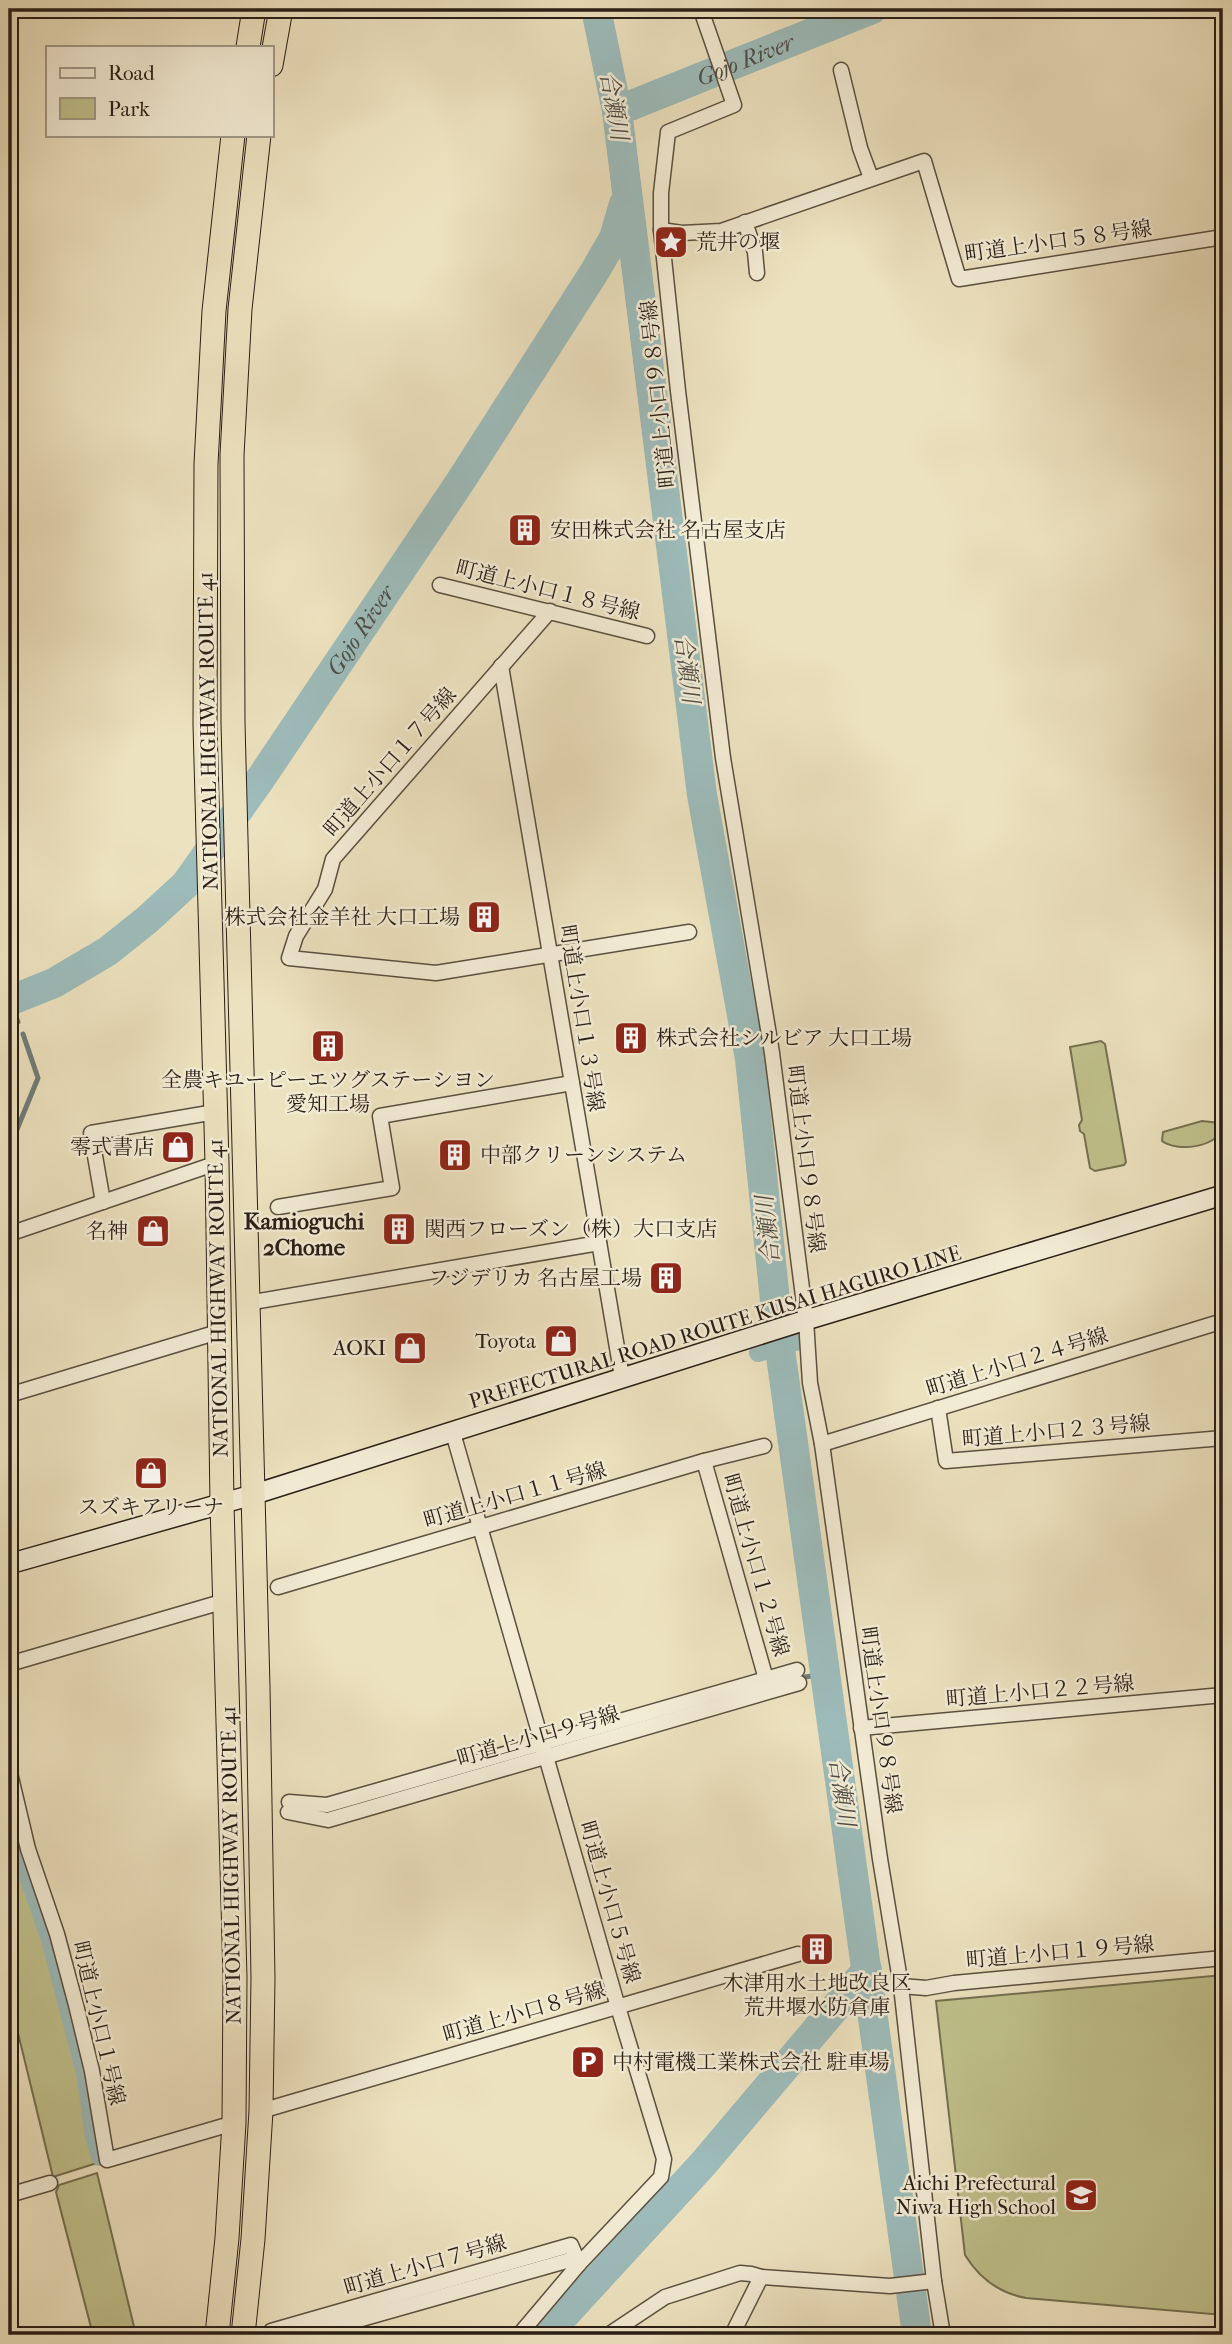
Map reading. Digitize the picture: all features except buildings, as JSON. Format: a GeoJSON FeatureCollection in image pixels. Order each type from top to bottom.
{"type":"FeatureCollection","features":[{"type":"Feature","properties":{"kind":"highway"},"geometry":{"type":"LineString","coordinates":[[248,46],[254,9]]}},
{"type":"Feature","properties":{"kind":"highway"},"geometry":{"type":"LineString","coordinates":[[273,54],[281,9]]}},
{"type":"Feature","properties":{"kind":"highway","name":"NATIONAL HIGHWAY ROUTE 41"},"geometry":{"type":"LineString","coordinates":[[216,2335],[234,2123],[235,1977],[205,725],[206,464],[214,311],[233,136]]}},
{"type":"Feature","properties":{"kind":"highway","name":"NATIONAL HIGHWAY ROUTE 41"},"geometry":{"type":"LineString","coordinates":[[243,2335],[253,2239],[261,2111],[263,1964],[233,723],[232,456],[240,309],[259,136]]}},
{"type":"Feature","properties":{"kind":"main road","name":"PREFECTURAL ROAD ROUTE KUSAI HAGURO LINE"},"geometry":{"type":"LineString","coordinates":[[9,1564],[252,1495],[806,1320],[1223,1195]]}},
{"type":"Feature","properties":{"kind":"street"},"geometry":{"type":"LineString","coordinates":[[665,9],[735,9]]}},
{"type":"Feature","properties":{"kind":"street","name":"町道上小口９８号線"},"geometry":{"type":"LineString","coordinates":[[701,10],[734,105],[668,132],[661,193],[661,230],[723,758],[772,1053],[806,1320],[810,1383],[822,1444],[861,1728],[901,1986],[931,2280],[943,2335]]}},
{"type":"Feature","properties":{"kind":"street"},"geometry":{"type":"LineString","coordinates":[[841,69],[860,148],[871,178]]}},
{"type":"Feature","properties":{"kind":"street","name":"町道上小口５８号線"},"geometry":{"type":"LineString","coordinates":[[661,230],[682,233],[721,231],[924,161],[959,279],[1223,237]]}},
{"type":"Feature","properties":{"kind":"street"},"geometry":{"type":"LineString","coordinates":[[745,222],[755,252],[757,273]]}},
{"type":"Feature","properties":{"kind":"street","name":"町道上小口１８号線"},"geometry":{"type":"LineString","coordinates":[[440,585],[646,636]]}},
{"type":"Feature","properties":{"kind":"street","name":"町道上小口１７号線"},"geometry":{"type":"LineString","coordinates":[[550,611],[333,859],[322,895],[296,936],[289,958],[436,973],[551,956]]}},
{"type":"Feature","properties":{"kind":"street","name":"町道上小口１３号線"},"geometry":{"type":"LineString","coordinates":[[502,666],[622,1377]]}},
{"type":"Feature","properties":{"kind":"street"},"geometry":{"type":"LineString","coordinates":[[551,956],[689,932]]}},
{"type":"Feature","properties":{"kind":"street"},"geometry":{"type":"LineString","coordinates":[[278,1207],[392,1188],[380,1116],[572,1083]]}},
{"type":"Feature","properties":{"kind":"street"},"geometry":{"type":"LineString","coordinates":[[103,1202],[91,1133],[215,1112]]}},
{"type":"Feature","properties":{"kind":"street"},"geometry":{"type":"LineString","coordinates":[[9,1234],[217,1163]]}},
{"type":"Feature","properties":{"kind":"street"},"geometry":{"type":"LineString","coordinates":[[247,1303],[598,1243]]}},
{"type":"Feature","properties":{"kind":"street","name":"町道上小口２４号線"},"geometry":{"type":"LineString","coordinates":[[822,1444],[1223,1321]]}},
{"type":"Feature","properties":{"kind":"street"},"geometry":{"type":"LineString","coordinates":[[9,1395],[218,1332]]}},
{"type":"Feature","properties":{"kind":"street","name":"町道上小口２３号線"},"geometry":{"type":"LineString","coordinates":[[938,1408],[946,1461],[1223,1438]]}},
{"type":"Feature","properties":{"kind":"street","name":"町道上小口５号線"},"geometry":{"type":"LineString","coordinates":[[453,1433],[662,2152],[664,2167],[661,2177],[578,2261],[519,2335]]}},
{"type":"Feature","properties":{"kind":"street","name":"町道上小口１１号線"},"geometry":{"type":"LineString","coordinates":[[278,1587],[704,1461],[765,1446]]}},
{"type":"Feature","properties":{"kind":"street","name":"町道上小口１２号線"},"geometry":{"type":"LineString","coordinates":[[704,1461],[766,1679]]}},
{"type":"Feature","properties":{"kind":"street"},"geometry":{"type":"LineString","coordinates":[[9,1664],[225,1601]]}},
{"type":"Feature","properties":{"kind":"street","name":"町道上小口９号線"},"geometry":{"type":"LineString","coordinates":[[544,1750],[798,1677],[766,1679]]}},
{"type":"Feature","properties":{"kind":"street"},"geometry":{"type":"LineString","coordinates":[[288,1807],[327,1805],[544,1750],[766,1679]]}},
{"type":"Feature","properties":{"kind":"street","name":"町道上小口２２号線"},"geometry":{"type":"LineString","coordinates":[[861,1728],[1223,1695]]}},
{"type":"Feature","properties":{"kind":"street","name":"町道上小口１号線"},"geometry":{"type":"LineString","coordinates":[[9,1769],[31,1860],[57,1934],[73,1993],[92,2071],[107,2160],[234,2123]]}},
{"type":"Feature","properties":{"kind":"street","name":"町道上小口８号線"},"geometry":{"type":"LineString","coordinates":[[261,2111],[798,1954]]}},
{"type":"Feature","properties":{"kind":"street","name":"町道上小口１９号線"},"geometry":{"type":"LineString","coordinates":[[901,1986],[926,1988],[954,1983],[1223,1958]]}},
{"type":"Feature","properties":{"kind":"street"},"geometry":{"type":"LineString","coordinates":[[9,2194],[50,2183]]}},
{"type":"Feature","properties":{"kind":"street","name":"町道上小口７号線"},"geometry":{"type":"LineString","coordinates":[[276,2332],[571,2245],[578,2261]]}},
{"type":"Feature","properties":{"kind":"street"},"geometry":{"type":"LineString","coordinates":[[305,2335],[578,2261]]}},
{"type":"Feature","properties":{"kind":"street"},"geometry":{"type":"LineString","coordinates":[[608,2335],[666,2297],[740,2273],[761,2277],[895,2286],[931,2280]]}},
{"type":"Feature","properties":{"kind":"street"},"geometry":{"type":"LineString","coordinates":[[732,2335],[761,2277]]}},
{"type":"Feature","properties":{"kind":"green space"},"geometry":{"type":"Polygon","coordinates":[[[1101,1041],[1105,1044],[1126,1162],[1124,1165],[1095,1171],[1090,1168],[1084,1134],[1080,1131],[1082,1120],[1070,1047],[1101,1041]]]}},
{"type":"Feature","properties":{"kind":"green space"},"geometry":{"type":"Polygon","coordinates":[[[1202,1121],[1220,1123],[1223,1128],[1213,1140],[1196,1146],[1177,1146],[1162,1141],[1163,1132],[1202,1121]]]}},
{"type":"Feature","properties":{"kind":"green space"},"geometry":{"type":"Polygon","coordinates":[[[9,1810],[27,1880],[50,1941],[83,2070],[100,2162],[53,2177],[9,1996],[9,1810]]]}},
{"type":"Feature","properties":{"kind":"green space","name":"Aichi Prefectural Niwa High School"},"geometry":{"type":"Polygon","coordinates":[[[1223,1975],[1223,2315],[1026,2298],[1016,2296],[991,2283],[965,2255],[936,2001],[1223,1975]]]}},
{"type":"Feature","properties":{"kind":"green space"},"geometry":{"type":"Polygon","coordinates":[[[97,2173],[136,2335],[93,2335],[56,2192],[59,2185],[97,2173]]]}},
{"type":"Feature","properties":{"kind":"waterway","name":"合瀬川"},"geometry":{"type":"LineString","coordinates":[[596,9],[617,111],[702,795],[750,1059],[780,1349],[917,2335]]}},
{"type":"Feature","properties":{"kind":"waterway","name":"Gojo River"},"geometry":{"type":"LineString","coordinates":[[617,111],[872,9]]}},
{"type":"Feature","properties":{"kind":"waterway","name":"Gojo River"},"geometry":{"type":"LineString","coordinates":[[9,1001],[54,983],[108,951],[186,884],[261,778],[460,482],[595,271],[614,238],[624,204]]}},
{"type":"Feature","properties":{"kind":"waterway"},"geometry":{"type":"LineString","coordinates":[[10,1001],[18,1022]]}},
{"type":"Feature","properties":{"kind":"waterway"},"geometry":{"type":"LineString","coordinates":[[11,1144],[38,1078],[23,1034]]}},
{"type":"Feature","properties":{"kind":"waterway","name":"合瀬川"},"geometry":{"type":"LineString","coordinates":[[758,1353],[802,1340]]}},
{"type":"Feature","properties":{"kind":"waterway"},"geometry":{"type":"LineString","coordinates":[[805,1677],[826,1674]]}},
{"type":"Feature","properties":{"kind":"waterway"},"geometry":{"type":"LineString","coordinates":[[9,1805],[29,1879],[50,1940],[85,2073],[94,2137],[100,2157]]}},
{"type":"Feature","properties":{"kind":"waterway","name":"合瀬川"},"geometry":{"type":"LineString","coordinates":[[546,2335],[703,2164],[867,1970]]}},
{"type":"Feature","properties":{"kind":"place","name":"荒井の堰"},"geometry":{"type":"Point","coordinates":[671,242]}},
{"type":"Feature","properties":{"kind":"place","name":"安田株式会社 名古屋支店"},"geometry":{"type":"Point","coordinates":[525,530]}},
{"type":"Feature","properties":{"kind":"place","name":"株式会社金羊社 大口工場"},"geometry":{"type":"Point","coordinates":[484,917]}},
{"type":"Feature","properties":{"kind":"place","name":"株式会社シルビア 大口工場"},"geometry":{"type":"Point","coordinates":[631,1038]}},
{"type":"Feature","properties":{"kind":"place","name":"全農キユーピーエツグステーシヨン 愛知工場"},"geometry":{"type":"Point","coordinates":[328,1046]}},
{"type":"Feature","properties":{"kind":"place","name":"零式書店"},"geometry":{"type":"Point","coordinates":[178,1147]}},
{"type":"Feature","properties":{"kind":"place","name":"中部クリーンシステム"},"geometry":{"type":"Point","coordinates":[455,1155]}},
{"type":"Feature","properties":{"kind":"place","name":"関西フローズン（株）大口支店"},"geometry":{"type":"Point","coordinates":[399,1229]}},
{"type":"Feature","properties":{"kind":"place","name":"名神"},"geometry":{"type":"Point","coordinates":[153,1231]}},
{"type":"Feature","properties":{"kind":"place","name":"フジデリカ 名古屋工場"},"geometry":{"type":"Point","coordinates":[666,1278]}},
{"type":"Feature","properties":{"kind":"place","name":"Toyota"},"geometry":{"type":"Point","coordinates":[561,1341]}},
{"type":"Feature","properties":{"kind":"place","name":"AOKI"},"geometry":{"type":"Point","coordinates":[410,1348]}},
{"type":"Feature","properties":{"kind":"place","name":"スズキアリーナ"},"geometry":{"type":"Point","coordinates":[151,1473]}},
{"type":"Feature","properties":{"kind":"place","name":"木津用水土地改良区 荒井堰水防倉庫"},"geometry":{"type":"Point","coordinates":[817,1949]}},
{"type":"Feature","properties":{"kind":"place","name":"中村電機工業株式会社 駐車場"},"geometry":{"type":"Point","coordinates":[588,2062]}},
{"type":"Feature","properties":{"kind":"place","name":"Aichi Prefectural Niwa High School"},"geometry":{"type":"Point","coordinates":[1081,2195]}},
{"type":"Feature","properties":{"kind":"district","name":"Kamioguchi 2Chome"},"geometry":{"type":"Point","coordinates":[304,1234]}}]}
